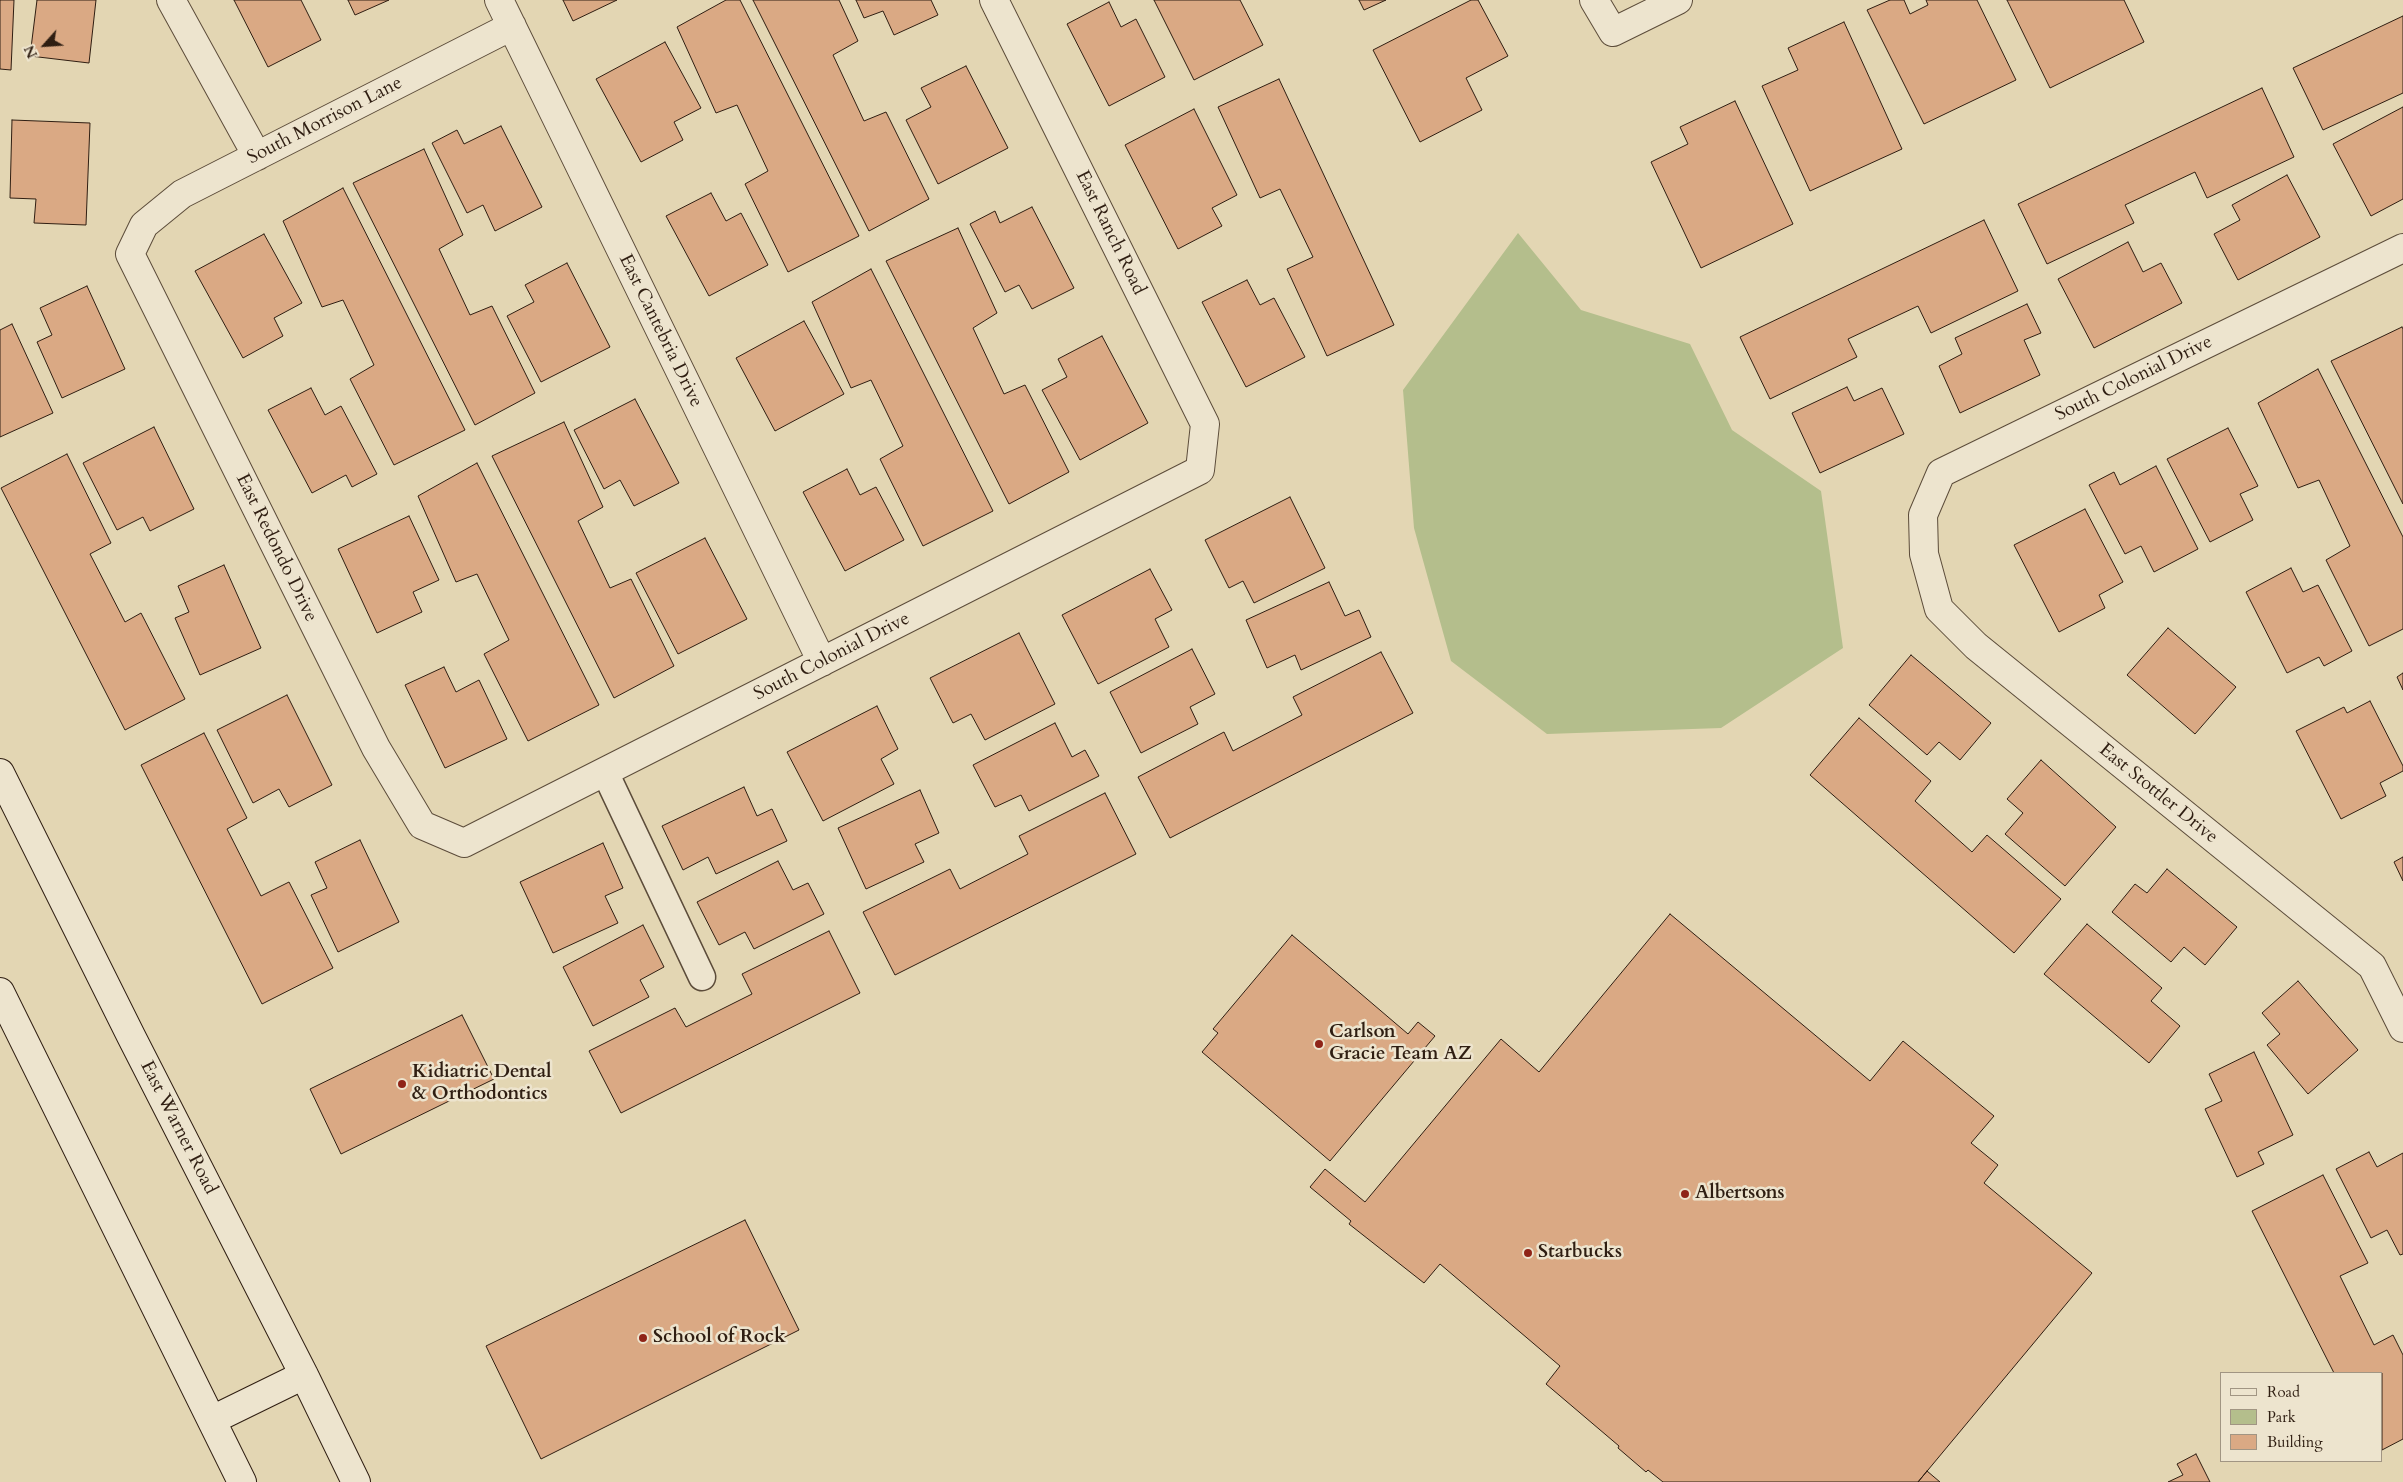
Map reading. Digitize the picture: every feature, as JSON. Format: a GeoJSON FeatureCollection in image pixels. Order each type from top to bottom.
{"type":"FeatureCollection","features":[{"type":"Feature","properties":{"kind":"street"},"geometry":{"type":"LineString","coordinates":[[171,0],[257,156]]}},
{"type":"Feature","properties":{"kind":"street","name":"East Cantebria Drive"},"geometry":{"type":"LineString","coordinates":[[499,0],[822,662]]}},
{"type":"Feature","properties":{"kind":"street","name":"East Ranch Road"},"geometry":{"type":"LineString","coordinates":[[994,0],[1204,424],[1200,470]]}},
{"type":"Feature","properties":{"kind":"street"},"geometry":{"type":"LineString","coordinates":[[1594,0],[1613,32],[1678,0]]}},
{"type":"Feature","properties":{"kind":"street","name":"South Morrison Lane"},"geometry":{"type":"LineString","coordinates":[[144,225],[182,194],[512,26]]}},
{"type":"Feature","properties":{"kind":"street","name":"East Redondo Drive"},"geometry":{"type":"LineString","coordinates":[[144,225],[130,254],[376,748],[422,825],[464,844]]}},
{"type":"Feature","properties":{"kind":"street","name":"South Colonial Drive"},"geometry":{"type":"LineString","coordinates":[[1924,554],[1923,515],[1941,473],[2403,248]]}},
{"type":"Feature","properties":{"kind":"street","name":"South Colonial Drive"},"geometry":{"type":"LineString","coordinates":[[464,844],[1200,470]]}},
{"type":"Feature","properties":{"kind":"street","name":"East Stottler Drive"},"geometry":{"type":"LineString","coordinates":[[1924,554],[1939,609],[1970,640],[2372,966],[2403,1028]]}},
{"type":"Feature","properties":{"kind":"street","name":"East Warner Road"},"geometry":{"type":"LineString","coordinates":[[0,774],[131,1036],[304,1374],[356,1482]]}},
{"type":"Feature","properties":{"kind":"street"},"geometry":{"type":"LineString","coordinates":[[0,992],[242,1482]]}},
{"type":"Feature","properties":{"kind":"street"},"geometry":{"type":"LineString","coordinates":[[212,1420],[304,1374]]}},
{"type":"Feature","properties":{"kind":"lane"},"geometry":{"type":"LineString","coordinates":[[605,772],[702,977]]}},
{"type":"Feature","properties":{"kind":"green space"},"geometry":{"type":"Polygon","coordinates":[[[1518,233],[1581,310],[1690,344],[1732,430],[1821,491],[1843,648],[1721,728],[1547,734],[1451,661],[1414,528],[1403,390],[1518,233]]]}},
{"type":"Feature","properties":{"kind":"building"},"geometry":{"type":"Polygon","coordinates":[[[0,0],[14,0],[11,70],[0,69],[0,0]]]}},
{"type":"Feature","properties":{"kind":"building"},"geometry":{"type":"Polygon","coordinates":[[[37,0],[96,0],[89,63],[30,56],[37,0]]]}},
{"type":"Feature","properties":{"kind":"building"},"geometry":{"type":"Polygon","coordinates":[[[234,0],[301,0],[321,40],[268,67],[234,0]]]}},
{"type":"Feature","properties":{"kind":"building"},"geometry":{"type":"Polygon","coordinates":[[[348,0],[389,0],[355,15],[348,0]]]}},
{"type":"Feature","properties":{"kind":"building"},"geometry":{"type":"Polygon","coordinates":[[[563,0],[617,0],[573,21],[563,0]]]}},
{"type":"Feature","properties":{"kind":"building"},"geometry":{"type":"Polygon","coordinates":[[[726,0],[740,0],[859,236],[788,272],[745,184],[768,171],[737,105],[716,113],[677,27],[726,0]]]}},
{"type":"Feature","properties":{"kind":"building"},"geometry":{"type":"Polygon","coordinates":[[[753,0],[839,0],[858,41],[833,55],[864,121],[886,112],[929,199],[869,231],[753,0]]]}},
{"type":"Feature","properties":{"kind":"building"},"geometry":{"type":"Polygon","coordinates":[[[856,0],[931,0],[938,15],[894,35],[883,11],[864,18],[856,0]]]}},
{"type":"Feature","properties":{"kind":"building"},"geometry":{"type":"Polygon","coordinates":[[[1154,0],[1240,0],[1263,45],[1194,80],[1154,0]]]}},
{"type":"Feature","properties":{"kind":"building"},"geometry":{"type":"Polygon","coordinates":[[[1359,0],[1386,0],[1364,10],[1359,0]]]}},
{"type":"Feature","properties":{"kind":"building"},"geometry":{"type":"Polygon","coordinates":[[[1471,0],[1478,0],[1508,56],[1466,78],[1482,110],[1420,142],[1373,50],[1471,0]]]}},
{"type":"Feature","properties":{"kind":"building"},"geometry":{"type":"Polygon","coordinates":[[[1890,0],[1904,0],[1910,14],[1928,5],[1926,0],[1977,0],[2016,80],[1924,124],[1867,10],[1890,0]]]}},
{"type":"Feature","properties":{"kind":"building"},"geometry":{"type":"Polygon","coordinates":[[[2007,0],[2124,0],[2144,42],[2050,88],[2007,0]]]}},
{"type":"Feature","properties":{"kind":"building"},"geometry":{"type":"Polygon","coordinates":[[[1109,2],[1121,27],[1136,19],[1165,77],[1109,106],[1067,24],[1109,2]]]}},
{"type":"Feature","properties":{"kind":"building"},"geometry":{"type":"Polygon","coordinates":[[[2403,16],[2403,93],[2323,130],[2293,68],[2403,16]]]}},
{"type":"Feature","properties":{"kind":"building"},"geometry":{"type":"Polygon","coordinates":[[[1844,22],[1902,149],[1810,191],[1762,86],[1798,70],[1788,48],[1844,22]]]}},
{"type":"Feature","properties":{"kind":"building"},"geometry":{"type":"Polygon","coordinates":[[[665,42],[701,108],[674,122],[683,140],[641,162],[596,79],[665,42]]]}},
{"type":"Feature","properties":{"kind":"building"},"geometry":{"type":"Polygon","coordinates":[[[966,66],[1008,148],[938,184],[906,120],[931,107],[921,88],[966,66]]]}},
{"type":"Feature","properties":{"kind":"building"},"geometry":{"type":"Polygon","coordinates":[[[1279,79],[1394,325],[1327,356],[1287,269],[1313,257],[1280,189],[1260,198],[1218,107],[1279,79]]]}},
{"type":"Feature","properties":{"kind":"building"},"geometry":{"type":"Polygon","coordinates":[[[2262,88],[2294,157],[2207,198],[2195,172],[2125,205],[2134,223],[2047,264],[2018,204],[2262,88]]]}},
{"type":"Feature","properties":{"kind":"building"},"geometry":{"type":"Polygon","coordinates":[[[1735,101],[1793,224],[1701,268],[1651,162],[1688,144],[1680,127],[1735,101]]]}},
{"type":"Feature","properties":{"kind":"building"},"geometry":{"type":"Polygon","coordinates":[[[2403,107],[2403,199],[2371,216],[2333,144],[2403,107]]]}},
{"type":"Feature","properties":{"kind":"building"},"geometry":{"type":"Polygon","coordinates":[[[1194,109],[1237,195],[1212,208],[1222,226],[1178,249],[1125,145],[1194,109]]]}},
{"type":"Feature","properties":{"kind":"building"},"geometry":{"type":"Polygon","coordinates":[[[12,120],[90,123],[86,225],[34,223],[36,199],[10,198],[12,120]]]}},
{"type":"Feature","properties":{"kind":"building"},"geometry":{"type":"Polygon","coordinates":[[[501,126],[542,207],[495,231],[483,205],[467,213],[432,143],[457,130],[464,144],[501,126]]]}},
{"type":"Feature","properties":{"kind":"building"},"geometry":{"type":"Polygon","coordinates":[[[424,149],[463,235],[439,249],[470,315],[492,306],[535,393],[475,425],[353,183],[424,149]]]}},
{"type":"Feature","properties":{"kind":"building"},"geometry":{"type":"Polygon","coordinates":[[[2287,175],[2320,237],[2238,280],[2214,234],[2240,220],[2232,205],[2287,175]]]}},
{"type":"Feature","properties":{"kind":"building"},"geometry":{"type":"Polygon","coordinates":[[[343,188],[465,430],[394,465],[350,379],[374,365],[343,300],[322,307],[283,221],[343,188]]]}},
{"type":"Feature","properties":{"kind":"building"},"geometry":{"type":"Polygon","coordinates":[[[711,193],[726,221],[741,213],[768,265],[709,296],[666,216],[711,193]]]}},
{"type":"Feature","properties":{"kind":"building"},"geometry":{"type":"Polygon","coordinates":[[[1032,207],[1074,288],[1032,309],[1019,285],[1005,292],[970,224],[995,211],[1000,223],[1032,207]]]}},
{"type":"Feature","properties":{"kind":"building"},"geometry":{"type":"Polygon","coordinates":[[[1984,220],[2018,291],[1931,333],[1918,306],[1848,339],[1857,357],[1770,399],[1740,337],[1984,220]]]}},
{"type":"Feature","properties":{"kind":"building"},"geometry":{"type":"Polygon","coordinates":[[[958,228],[997,313],[973,328],[1004,394],[1025,385],[1069,472],[1009,504],[886,261],[958,228]]]}},
{"type":"Feature","properties":{"kind":"building"},"geometry":{"type":"Polygon","coordinates":[[[264,234],[302,303],[274,318],[283,336],[243,358],[195,271],[264,234]]]}},
{"type":"Feature","properties":{"kind":"building"},"geometry":{"type":"Polygon","coordinates":[[[2128,242],[2143,272],[2161,263],[2182,303],[2094,348],[2058,279],[2128,242]]]}},
{"type":"Feature","properties":{"kind":"building"},"geometry":{"type":"Polygon","coordinates":[[[567,263],[610,347],[541,382],[507,316],[534,302],[525,285],[567,263]]]}},
{"type":"Feature","properties":{"kind":"building"},"geometry":{"type":"Polygon","coordinates":[[[871,269],[993,511],[923,546],[880,459],[903,446],[871,380],[851,388],[812,302],[871,269]]]}},
{"type":"Feature","properties":{"kind":"building"},"geometry":{"type":"Polygon","coordinates":[[[1247,280],[1260,305],[1274,298],[1305,357],[1246,387],[1202,302],[1247,280]]]}},
{"type":"Feature","properties":{"kind":"building"},"geometry":{"type":"Polygon","coordinates":[[[87,286],[125,369],[62,398],[37,342],[52,335],[40,308],[87,286]]]}},
{"type":"Feature","properties":{"kind":"building"},"geometry":{"type":"Polygon","coordinates":[[[2027,304],[2041,333],[2024,340],[2040,375],[1960,413],[1939,366],[1962,354],[1955,338],[2027,304]]]}},
{"type":"Feature","properties":{"kind":"building"},"geometry":{"type":"Polygon","coordinates":[[[804,321],[844,394],[775,431],[736,358],[804,321]]]}},
{"type":"Feature","properties":{"kind":"building"},"geometry":{"type":"Polygon","coordinates":[[[12,324],[53,413],[0,437],[0,330],[12,324]]]}},
{"type":"Feature","properties":{"kind":"building"},"geometry":{"type":"Polygon","coordinates":[[[2402,327],[2403,329],[2403,504],[2331,361],[2402,327]]]}},
{"type":"Feature","properties":{"kind":"building"},"geometry":{"type":"Polygon","coordinates":[[[1102,336],[1148,423],[1080,460],[1042,390],[1067,377],[1058,359],[1102,336]]]}},
{"type":"Feature","properties":{"kind":"building"},"geometry":{"type":"Polygon","coordinates":[[[2318,369],[2403,537],[2403,629],[2369,646],[2326,560],[2350,546],[2319,480],[2298,488],[2258,403],[2318,369]]]}},
{"type":"Feature","properties":{"kind":"building"},"geometry":{"type":"Polygon","coordinates":[[[1847,387],[1854,401],[1882,388],[1904,434],[1820,473],[1792,413],[1847,387]]]}},
{"type":"Feature","properties":{"kind":"building"},"geometry":{"type":"Polygon","coordinates":[[[311,388],[325,415],[341,406],[377,474],[352,487],[346,475],[312,493],[268,410],[311,388]]]}},
{"type":"Feature","properties":{"kind":"building"},"geometry":{"type":"Polygon","coordinates":[[[635,399],[679,483],[634,506],[620,480],[604,489],[574,430],[635,399]]]}},
{"type":"Feature","properties":{"kind":"building"},"geometry":{"type":"Polygon","coordinates":[[[564,422],[603,507],[578,521],[610,588],[631,579],[674,666],[614,698],[492,456],[564,422]]]}},
{"type":"Feature","properties":{"kind":"building"},"geometry":{"type":"Polygon","coordinates":[[[154,427],[194,509],[150,531],[143,517],[117,530],[83,463],[154,427]]]}},
{"type":"Feature","properties":{"kind":"building"},"geometry":{"type":"Polygon","coordinates":[[[2228,428],[2258,486],[2240,494],[2253,520],[2210,542],[2167,459],[2228,428]]]}},
{"type":"Feature","properties":{"kind":"building"},"geometry":{"type":"Polygon","coordinates":[[[67,454],[111,543],[90,554],[125,622],[141,613],[185,699],[125,730],[1,488],[67,454]]]}},
{"type":"Feature","properties":{"kind":"building"},"geometry":{"type":"Polygon","coordinates":[[[477,463],[599,705],[528,741],[484,654],[509,640],[477,574],[456,582],[418,496],[477,463]]]}},
{"type":"Feature","properties":{"kind":"building"},"geometry":{"type":"Polygon","coordinates":[[[2156,466],[2198,549],[2154,572],[2141,546],[2125,554],[2089,485],[2114,472],[2120,485],[2156,466]]]}},
{"type":"Feature","properties":{"kind":"building"},"geometry":{"type":"Polygon","coordinates":[[[847,469],[860,495],[876,487],[904,540],[845,571],[803,492],[847,469]]]}},
{"type":"Feature","properties":{"kind":"building"},"geometry":{"type":"Polygon","coordinates":[[[1290,497],[1325,568],[1254,603],[1243,581],[1229,588],[1205,540],[1290,497]]]}},
{"type":"Feature","properties":{"kind":"building"},"geometry":{"type":"Polygon","coordinates":[[[2085,509],[2123,582],[2099,595],[2105,608],[2059,632],[2014,545],[2085,509]]]}},
{"type":"Feature","properties":{"kind":"building"},"geometry":{"type":"Polygon","coordinates":[[[409,516],[439,580],[413,592],[422,612],[377,633],[338,549],[409,516]]]}},
{"type":"Feature","properties":{"kind":"building"},"geometry":{"type":"Polygon","coordinates":[[[705,538],[747,619],[678,654],[636,573],[705,538]]]}},
{"type":"Feature","properties":{"kind":"building"},"geometry":{"type":"Polygon","coordinates":[[[224,565],[261,648],[200,675],[175,618],[189,612],[178,586],[224,565]]]}},
{"type":"Feature","properties":{"kind":"building"},"geometry":{"type":"Polygon","coordinates":[[[2291,568],[2303,592],[2318,585],[2352,651],[2324,666],[2319,657],[2287,673],[2246,592],[2291,568]]]}},
{"type":"Feature","properties":{"kind":"building"},"geometry":{"type":"Polygon","coordinates":[[[1150,569],[1172,610],[1155,619],[1169,647],[1098,684],[1062,615],[1150,569]]]}},
{"type":"Feature","properties":{"kind":"building"},"geometry":{"type":"Polygon","coordinates":[[[1329,582],[1345,616],[1359,610],[1371,637],[1301,670],[1295,655],[1267,668],[1246,620],[1329,582]]]}},
{"type":"Feature","properties":{"kind":"building"},"geometry":{"type":"Polygon","coordinates":[[[2168,628],[2236,687],[2195,734],[2127,675],[2168,628]]]}},
{"type":"Feature","properties":{"kind":"building"},"geometry":{"type":"Polygon","coordinates":[[[1019,633],[1055,704],[985,740],[971,714],[953,723],[930,678],[1019,633]]]}},
{"type":"Feature","properties":{"kind":"building"},"geometry":{"type":"Polygon","coordinates":[[[1192,649],[1215,694],[1190,707],[1198,724],[1141,753],[1110,692],[1192,649]]]}},
{"type":"Feature","properties":{"kind":"building"},"geometry":{"type":"Polygon","coordinates":[[[1381,652],[1413,713],[1170,838],[1138,777],[1224,732],[1233,751],[1302,715],[1293,697],[1381,652]]]}},
{"type":"Feature","properties":{"kind":"building"},"geometry":{"type":"Polygon","coordinates":[[[1911,655],[1991,723],[1960,760],[1939,742],[1927,755],[1869,705],[1911,655]]]}},
{"type":"Feature","properties":{"kind":"building"},"geometry":{"type":"Polygon","coordinates":[[[444,667],[456,692],[479,680],[507,739],[445,768],[405,685],[444,667]]]}},
{"type":"Feature","properties":{"kind":"building"},"geometry":{"type":"Polygon","coordinates":[[[2403,673],[2403,690],[2397,677],[2403,673]]]}},
{"type":"Feature","properties":{"kind":"building"},"geometry":{"type":"Polygon","coordinates":[[[287,695],[332,785],[289,807],[279,789],[253,803],[217,730],[287,695]]]}},
{"type":"Feature","properties":{"kind":"building"},"geometry":{"type":"Polygon","coordinates":[[[2370,701],[2403,766],[2403,771],[2380,783],[2386,796],[2341,819],[2296,731],[2344,707],[2347,713],[2370,701]]]}},
{"type":"Feature","properties":{"kind":"building"},"geometry":{"type":"Polygon","coordinates":[[[877,706],[898,749],[881,759],[894,784],[823,821],[787,752],[877,706]]]}},
{"type":"Feature","properties":{"kind":"building"},"geometry":{"type":"Polygon","coordinates":[[[1859,718],[1931,781],[1915,801],[1972,852],[1987,835],[2061,899],[2014,953],[1810,775],[1859,718]]]}},
{"type":"Feature","properties":{"kind":"building"},"geometry":{"type":"Polygon","coordinates":[[[1055,723],[1072,757],[1085,750],[1099,776],[1029,811],[1021,795],[995,807],[973,765],[1055,723]]]}},
{"type":"Feature","properties":{"kind":"building"},"geometry":{"type":"Polygon","coordinates":[[[204,733],[247,818],[227,829],[261,896],[289,882],[333,968],[262,1004],[141,765],[204,733]]]}},
{"type":"Feature","properties":{"kind":"building"},"geometry":{"type":"Polygon","coordinates":[[[2041,760],[2116,827],[2065,886],[2005,834],[2023,813],[2007,799],[2041,760]]]}},
{"type":"Feature","properties":{"kind":"building"},"geometry":{"type":"Polygon","coordinates":[[[744,787],[757,816],[772,809],[787,841],[716,874],[708,857],[683,870],[662,826],[744,787]]]}},
{"type":"Feature","properties":{"kind":"building"},"geometry":{"type":"Polygon","coordinates":[[[920,790],[939,833],[915,844],[924,862],[866,889],[838,828],[920,790]]]}},
{"type":"Feature","properties":{"kind":"building"},"geometry":{"type":"Polygon","coordinates":[[[1105,793],[1136,854],[895,975],[863,912],[950,869],[960,889],[1028,854],[1019,836],[1105,793]]]}},
{"type":"Feature","properties":{"kind":"building"},"geometry":{"type":"Polygon","coordinates":[[[360,840],[399,922],[338,952],[311,895],[327,888],[315,862],[360,840]]]}},
{"type":"Feature","properties":{"kind":"building"},"geometry":{"type":"Polygon","coordinates":[[[603,843],[623,888],[605,896],[618,923],[553,953],[520,882],[603,843]]]}},
{"type":"Feature","properties":{"kind":"building"},"geometry":{"type":"Polygon","coordinates":[[[2403,857],[2403,881],[2394,862],[2403,857]]]}},
{"type":"Feature","properties":{"kind":"building"},"geometry":{"type":"Polygon","coordinates":[[[778,861],[793,890],[808,883],[824,914],[754,949],[745,932],[719,945],[697,902],[778,861]]]}},
{"type":"Feature","properties":{"kind":"building"},"geometry":{"type":"Polygon","coordinates":[[[2167,869],[2237,927],[2205,965],[2184,947],[2171,962],[2112,912],[2135,884],[2147,893],[2167,869]]]}},
{"type":"Feature","properties":{"kind":"building","name":"Albertsons"},"geometry":{"type":"Polygon","coordinates":[[[1670,914],[1870,1081],[1903,1041],[1994,1116],[1971,1143],[1998,1165],[1984,1183],[2092,1273],[1918,1482],[1663,1482],[1648,1470],[1646,1472],[1618,1448],[1619,1446],[1546,1384],[1560,1366],[1440,1264],[1424,1283],[1349,1224],[1351,1221],[1310,1187],[1325,1169],[1365,1202],[1501,1039],[1539,1072],[1670,914]]]}},
{"type":"Feature","properties":{"kind":"building"},"geometry":{"type":"Polygon","coordinates":[[[2087,924],[2162,988],[2151,1001],[2180,1026],[2149,1063],[2044,974],[2087,924]]]}},
{"type":"Feature","properties":{"kind":"building"},"geometry":{"type":"Polygon","coordinates":[[[643,925],[664,967],[640,980],[649,997],[593,1026],[563,967],[643,925]]]}},
{"type":"Feature","properties":{"kind":"building"},"geometry":{"type":"Polygon","coordinates":[[[829,931],[860,993],[621,1113],[589,1051],[675,1008],[686,1027],[752,994],[742,974],[829,931]]]}},
{"type":"Feature","properties":{"kind":"building","name":"Carlson Gracie Team AZ"},"geometry":{"type":"Polygon","coordinates":[[[1292,935],[1408,1034],[1418,1022],[1435,1036],[1330,1161],[1202,1052],[1218,1033],[1213,1029],[1292,935]]]}},
{"type":"Feature","properties":{"kind":"building"},"geometry":{"type":"Polygon","coordinates":[[[2298,981],[2358,1050],[2308,1094],[2267,1045],[2280,1034],[2262,1013],[2298,981]]]}},
{"type":"Feature","properties":{"kind":"building","name":"Kidiatric Dental & Orthodontics"},"geometry":{"type":"Polygon","coordinates":[[[462,1015],[494,1079],[341,1154],[310,1089],[462,1015]]]}},
{"type":"Feature","properties":{"kind":"building"},"geometry":{"type":"Polygon","coordinates":[[[2254,1052],[2293,1135],[2258,1152],[2264,1164],[2237,1177],[2205,1109],[2222,1101],[2209,1074],[2254,1052]]]}},
{"type":"Feature","properties":{"kind":"building"},"geometry":{"type":"Polygon","coordinates":[[[2369,1152],[2377,1167],[2403,1153],[2403,1254],[2400,1255],[2387,1230],[2371,1238],[2336,1169],[2369,1152]]]}},
{"type":"Feature","properties":{"kind":"building"},"geometry":{"type":"Polygon","coordinates":[[[2323,1175],[2368,1263],[2340,1276],[2374,1345],[2393,1335],[2403,1355],[2403,1439],[2383,1449],[2383,1372],[2333,1372],[2252,1211],[2323,1175]]]}},
{"type":"Feature","properties":{"kind":"building","name":"School of Rock"},"geometry":{"type":"Polygon","coordinates":[[[745,1220],[799,1330],[541,1459],[486,1346],[745,1220]]]}},
{"type":"Feature","properties":{"kind":"building"},"geometry":{"type":"Polygon","coordinates":[[[2196,1454],[2210,1482],[2168,1482],[2183,1475],[2177,1464],[2196,1454]]]}},
{"type":"Feature","properties":{"kind":"building"},"geometry":{"type":"Polygon","coordinates":[[[1927,1471],[1940,1482],[1918,1482],[1927,1471]]]}},
{"type":"Feature","properties":{"kind":"place","name":"Carlson Gracie Team AZ"},"geometry":{"type":"Point","coordinates":[1319,1044]}},
{"type":"Feature","properties":{"kind":"place","name":"Kidiatric Dental & Orthodontics"},"geometry":{"type":"Point","coordinates":[402,1084]}},
{"type":"Feature","properties":{"kind":"place","name":"Albertsons"},"geometry":{"type":"Point","coordinates":[1685,1194]}},
{"type":"Feature","properties":{"kind":"place","name":"Starbucks"},"geometry":{"type":"Point","coordinates":[1528,1253]}},
{"type":"Feature","properties":{"kind":"place","name":"School of Rock"},"geometry":{"type":"Point","coordinates":[643,1338]}}]}
